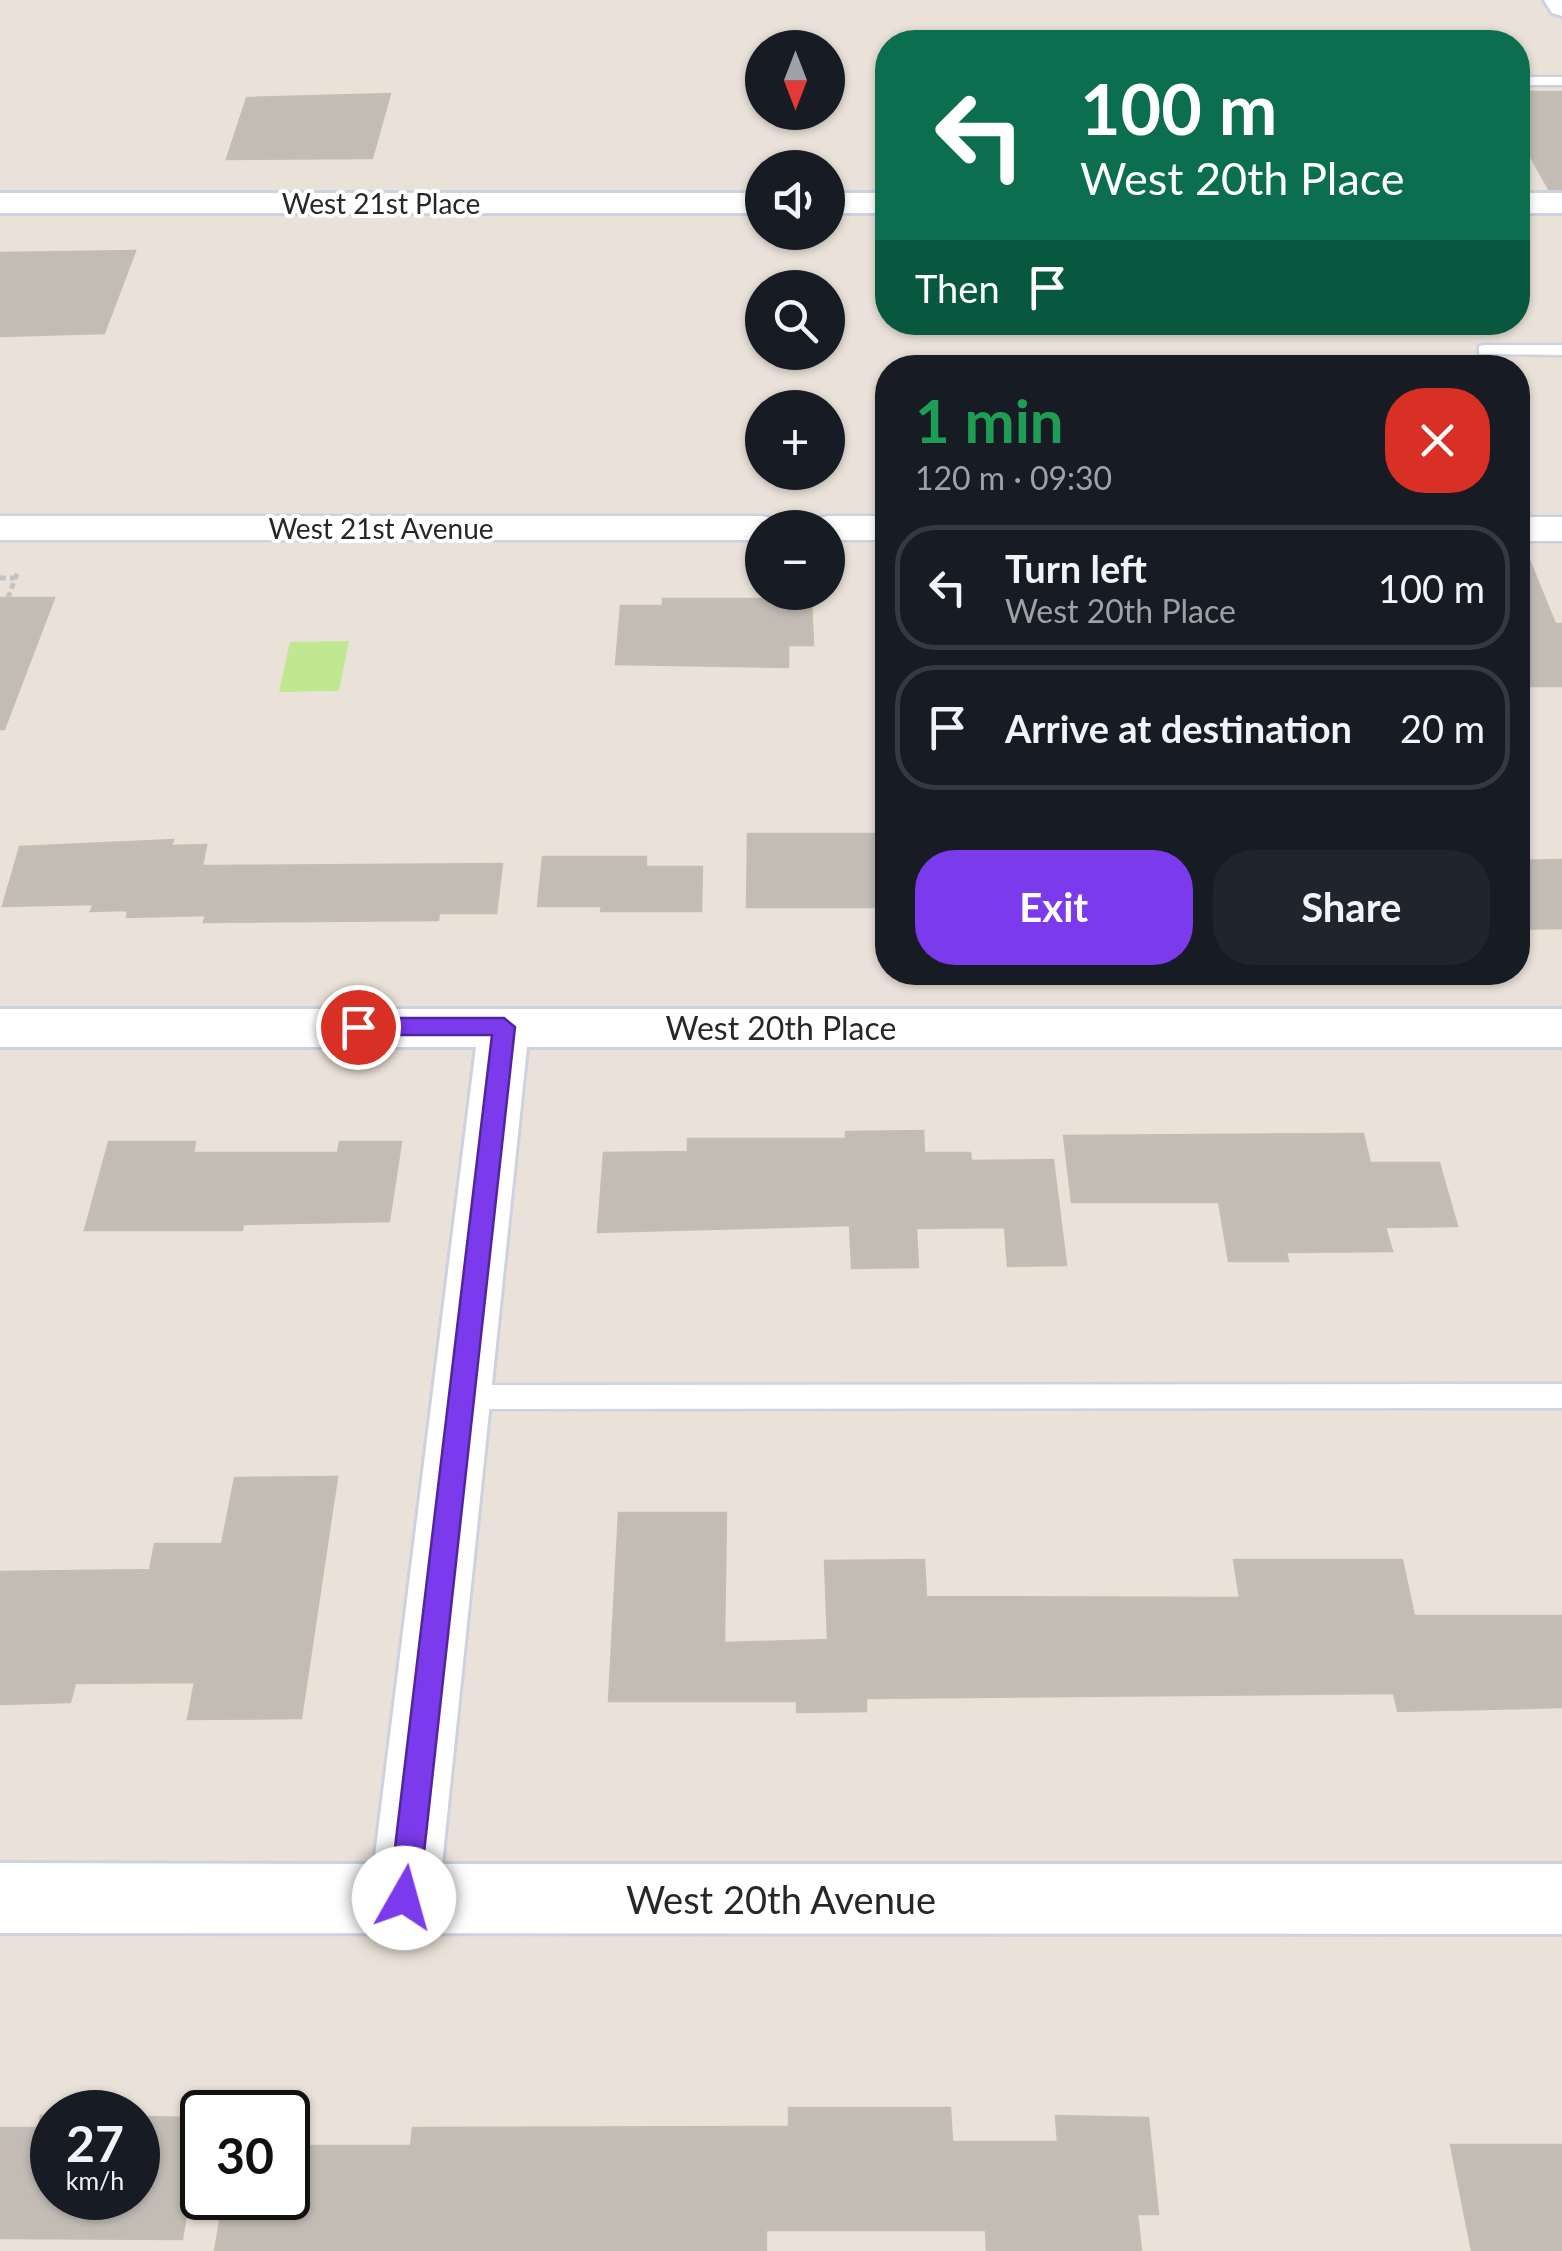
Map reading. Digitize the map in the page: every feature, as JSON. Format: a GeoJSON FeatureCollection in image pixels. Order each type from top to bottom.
{"type":"FeatureCollection","features":[{"type":"Feature","properties":{"kind":"street"},"geometry":{"type":"LineString","coordinates":[[1558,0],[1562,6]]}},
{"type":"Feature","properties":{"kind":"street","name":"West 21st Place"},"geometry":{"type":"LineString","coordinates":[[0,203],[745,203]]}},
{"type":"Feature","properties":{"kind":"street"},"geometry":{"type":"LineString","coordinates":[[845,203],[875,203]]}},
{"type":"Feature","properties":{"kind":"street"},"geometry":{"type":"LineString","coordinates":[[1530,203],[1562,203]]}},
{"type":"Feature","properties":{"kind":"street","name":"West 21st Avenue"},"geometry":{"type":"LineString","coordinates":[[0,528],[745,528]]}},
{"type":"Feature","properties":{"kind":"street"},"geometry":{"type":"LineString","coordinates":[[845,528],[875,528]]}},
{"type":"Feature","properties":{"kind":"street"},"geometry":{"type":"LineString","coordinates":[[1530,528],[1562,529]]}},
{"type":"Feature","properties":{"kind":"street"},"geometry":{"type":"LineString","coordinates":[[404,1898],[504,1027]]}},
{"type":"Feature","properties":{"kind":"street","name":"West 20th Place"},"geometry":{"type":"LineString","coordinates":[[0,1028],[1562,1028]]}},
{"type":"Feature","properties":{"kind":"street","name":"West 20th Avenue"},"geometry":{"type":"LineString","coordinates":[[0,1898],[1562,1898]]}},
{"type":"Feature","properties":{"kind":"lane"},"geometry":{"type":"LineString","coordinates":[[1530,81],[1562,81]]}},
{"type":"Feature","properties":{"kind":"lane"},"geometry":{"type":"LineString","coordinates":[[1485,350],[1562,350]]}},
{"type":"Feature","properties":{"kind":"lane"},"geometry":{"type":"LineString","coordinates":[[463,1396],[1562,1396]]}},
{"type":"Feature","properties":{"kind":"path"},"geometry":{"type":"LineString","coordinates":[[8,598],[20,564]]}},
{"type":"Feature","properties":{"kind":"path"},"geometry":{"type":"LineString","coordinates":[[0,578],[15,578]]}},
{"type":"Feature","properties":{"kind":"green space"},"geometry":{"type":"Polygon","coordinates":[[[349,641],[339,691],[279,692],[290,642],[349,641]]]}},
{"type":"Feature","properties":{"kind":"building"},"geometry":{"type":"Polygon","coordinates":[[[1530,92],[1562,92],[1562,189],[1549,189],[1530,155],[1530,92]]]}},
{"type":"Feature","properties":{"kind":"building"},"geometry":{"type":"Polygon","coordinates":[[[390,94],[372,158],[227,159],[247,98],[390,94]]]}},
{"type":"Feature","properties":{"kind":"building"},"geometry":{"type":"Polygon","coordinates":[[[135,251],[104,333],[0,336],[0,253],[135,251]]]}},
{"type":"Feature","properties":{"kind":"building"},"geometry":{"type":"Polygon","coordinates":[[[1530,562],[1555,624],[1562,624],[1562,686],[1530,686],[1530,562]]]}},
{"type":"Feature","properties":{"kind":"building"},"geometry":{"type":"Polygon","coordinates":[[[0,598],[54,598],[4,729],[0,729],[0,598]]]}},
{"type":"Feature","properties":{"kind":"building"},"geometry":{"type":"Polygon","coordinates":[[[663,599],[745,599],[745,610],[811,610],[813,645],[788,645],[788,667],[616,664],[621,606],[663,606],[663,599]]]}},
{"type":"Feature","properties":{"kind":"building"},"geometry":{"type":"Polygon","coordinates":[[[748,834],[875,834],[875,907],[747,907],[748,834]]]}},
{"type":"Feature","properties":{"kind":"building"},"geometry":{"type":"Polygon","coordinates":[[[173,840],[171,846],[206,845],[202,866],[502,864],[496,913],[439,913],[438,920],[204,922],[206,915],[127,917],[128,910],[91,911],[94,904],[3,906],[20,847],[173,840]]]}},
{"type":"Feature","properties":{"kind":"building"},"geometry":{"type":"Polygon","coordinates":[[[543,857],[646,857],[646,867],[702,867],[701,911],[601,911],[602,906],[538,906],[543,857]]]}},
{"type":"Feature","properties":{"kind":"building"},"geometry":{"type":"Polygon","coordinates":[[[1562,860],[1562,928],[1530,929],[1530,861],[1562,860]]]}},
{"type":"Feature","properties":{"kind":"building"},"geometry":{"type":"Polygon","coordinates":[[[923,1131],[924,1153],[970,1153],[971,1161],[1053,1160],[1066,1265],[1008,1266],[1005,1227],[916,1228],[918,1267],[852,1268],[850,1225],[598,1232],[604,1153],[688,1152],[688,1139],[846,1139],[846,1132],[923,1131]]]}},
{"type":"Feature","properties":{"kind":"building"},"geometry":{"type":"Polygon","coordinates":[[[1363,1134],[1370,1163],[1439,1163],[1457,1226],[1385,1227],[1392,1251],[1286,1252],[1288,1261],[1229,1261],[1219,1202],[1072,1202],[1064,1136],[1363,1134]]]}},
{"type":"Feature","properties":{"kind":"building"},"geometry":{"type":"Polygon","coordinates":[[[109,1142],[195,1142],[193,1153],[338,1153],[340,1142],[401,1142],[389,1221],[243,1224],[242,1230],[85,1230],[109,1142]]]}},
{"type":"Feature","properties":{"kind":"building"},"geometry":{"type":"Polygon","coordinates":[[[337,1477],[301,1718],[188,1719],[195,1682],[75,1683],[70,1702],[0,1704],[0,1572],[150,1570],[155,1544],[222,1544],[235,1478],[337,1477]]]}},
{"type":"Feature","properties":{"kind":"building"},"geometry":{"type":"Polygon","coordinates":[[[619,1513],[726,1513],[724,1643],[828,1640],[825,1561],[924,1560],[926,1597],[1240,1598],[1234,1560],[1402,1560],[1414,1616],[1562,1616],[1562,1707],[1398,1711],[1394,1693],[866,1698],[866,1711],[797,1712],[797,1701],[609,1701],[619,1513]]]}},
{"type":"Feature","properties":{"kind":"building"},"geometry":{"type":"Polygon","coordinates":[[[789,2108],[950,2108],[952,2142],[1058,2142],[1056,2116],[1148,2118],[1158,2214],[1137,2214],[1141,2251],[987,2251],[986,2230],[766,2230],[766,2251],[215,2251],[220,2220],[310,2220],[310,2146],[411,2146],[413,2128],[789,2127],[789,2108]]]}},
{"type":"Feature","properties":{"kind":"building"},"geometry":{"type":"Polygon","coordinates":[[[160,2117],[180,2118],[180,2220],[185,2220],[182,2239],[0,2238],[0,2128],[30,2128],[30,2220],[160,2220],[160,2117]]]}},
{"type":"Feature","properties":{"kind":"building"},"geometry":{"type":"Polygon","coordinates":[[[1451,2145],[1562,2145],[1562,2251],[1472,2251],[1451,2145]]]}},
{"type":"Feature","properties":{"kind":"route"},"geometry":{"type":"LineString","coordinates":[[358,1027],[504,1027],[404,1898]]}}]}
